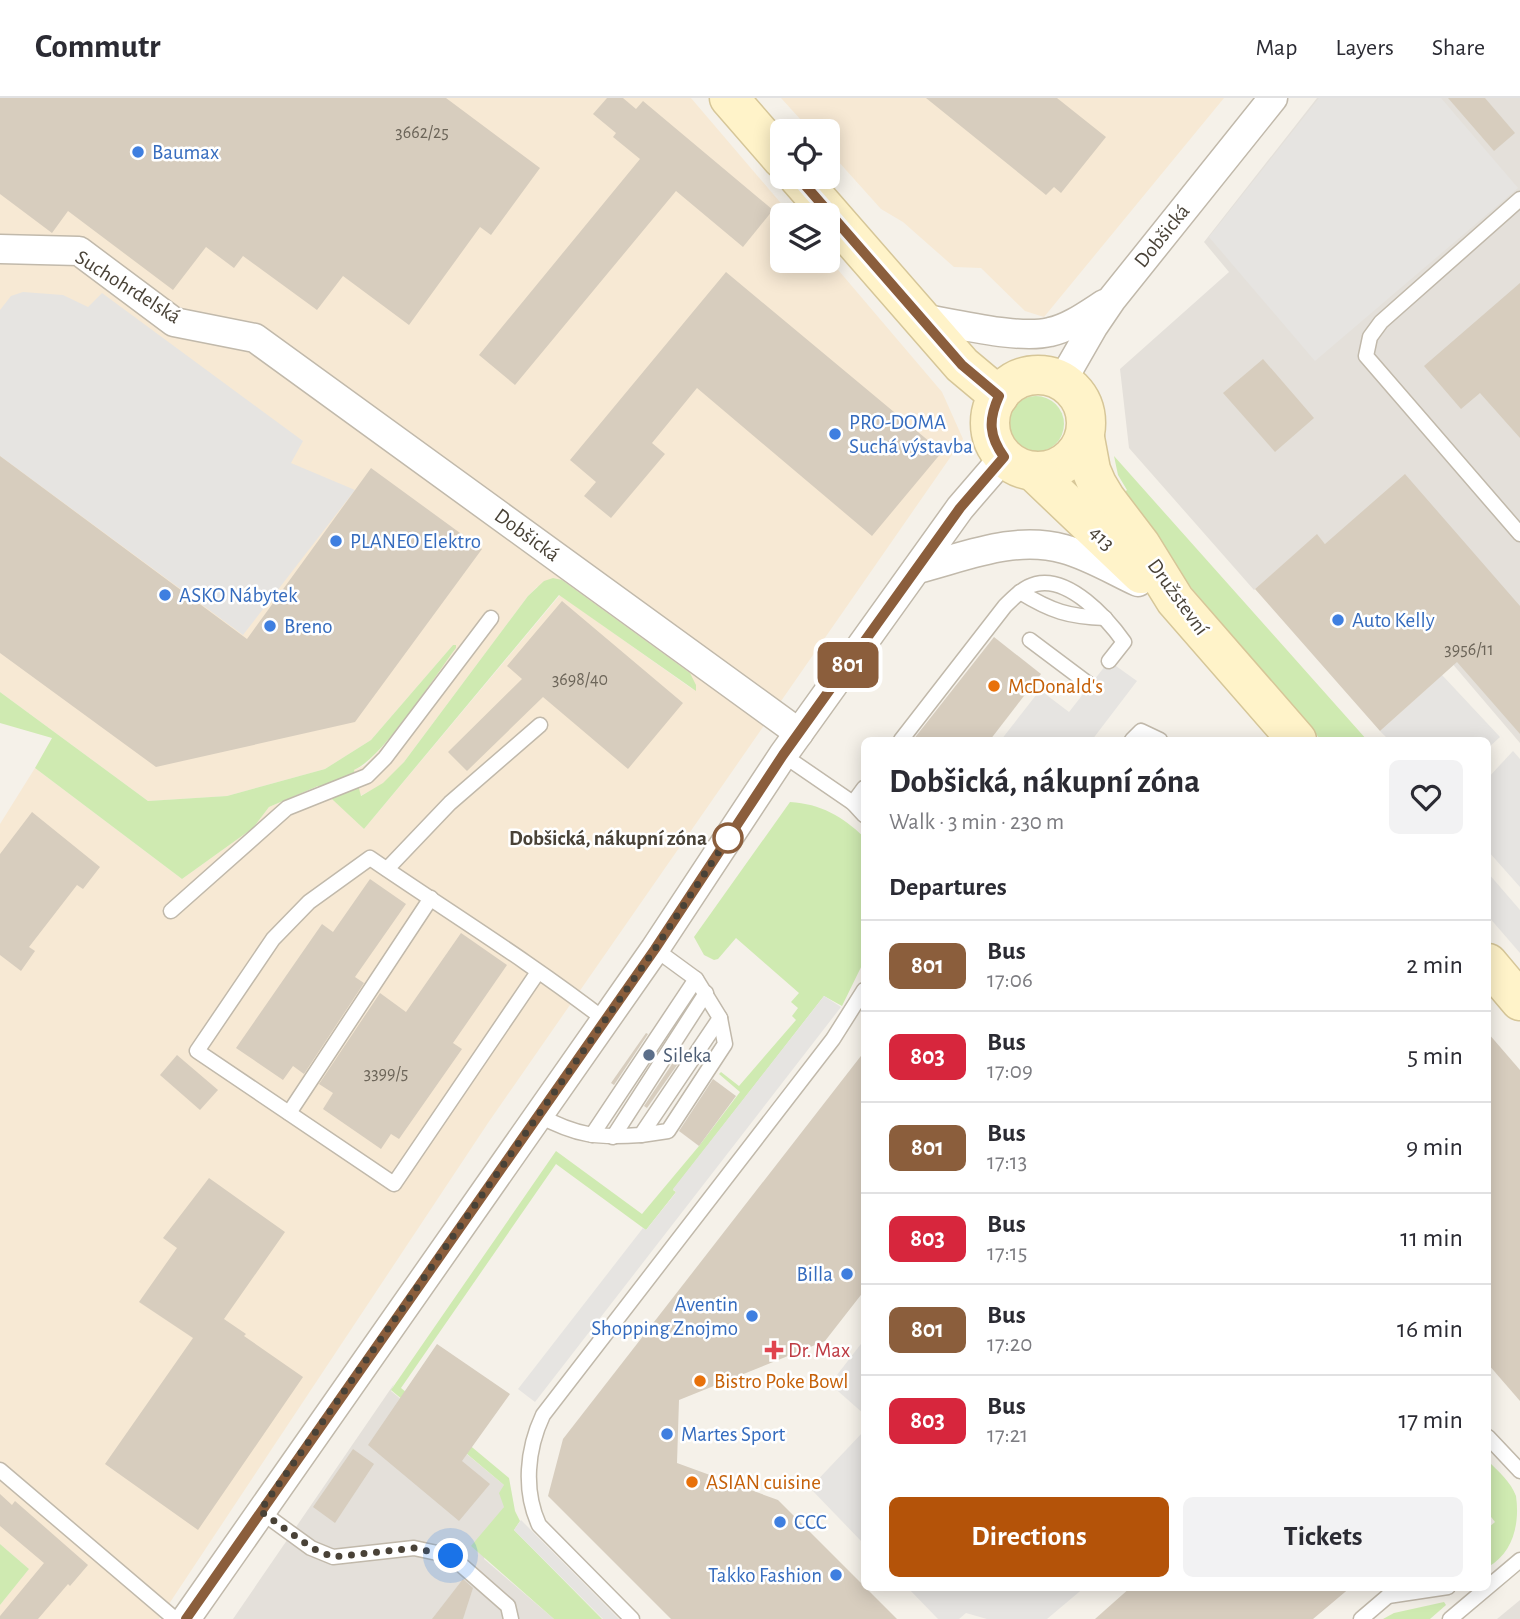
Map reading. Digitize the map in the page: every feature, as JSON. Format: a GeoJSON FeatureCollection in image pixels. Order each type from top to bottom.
{"type":"FeatureCollection","features":[{"type":"Feature","properties":{"kind":"main road"},"geometry":{"type":"LineString","coordinates":[[729,98],[770,145]]}},
{"type":"Feature","properties":{"kind":"main road"},"geometry":{"type":"LineString","coordinates":[[807,189],[962,365],[999,396]]}},
{"type":"Feature","properties":{"kind":"main road"},"geometry":{"type":"LineString","coordinates":[[1034,375],[1062,381],[1074,391],[1083,405],[1087,421],[1084,438],[1077,452],[1065,464],[1050,470],[1019,464],[995,444],[990,428],[992,411],[999,396],[1008,386],[1034,375]]}},
{"type":"Feature","properties":{"kind":"main road","name":"Družstevní"},"geometry":{"type":"LineString","coordinates":[[1084,438],[1097,484],[1141,545],[1175,600],[1294,737]]}},
{"type":"Feature","properties":{"kind":"main road","name":"413"},"geometry":{"type":"LineString","coordinates":[[1019,464],[1076,510],[1122,558],[1175,600]]}},
{"type":"Feature","properties":{"kind":"main road"},"geometry":{"type":"LineString","coordinates":[[1491,967],[1520,1001]]}},
{"type":"Feature","properties":{"kind":"street","name":"Dobšická"},"geometry":{"type":"LineString","coordinates":[[1062,381],[1076,353],[1112,299],[1273,98]]}},
{"type":"Feature","properties":{"kind":"street","name":"Suchohrdelská"},"geometry":{"type":"LineString","coordinates":[[0,249],[79,251],[174,322],[255,338]]}},
{"type":"Feature","properties":{"kind":"street"},"geometry":{"type":"LineString","coordinates":[[920,318],[1035,335],[1052,332],[1070,324],[1112,299]]}},
{"type":"Feature","properties":{"kind":"street","name":"Dobšická"},"geometry":{"type":"LineString","coordinates":[[255,338],[791,744]]}},
{"type":"Feature","properties":{"kind":"street"},"geometry":{"type":"LineString","coordinates":[[186,1619],[655,949],[791,744],[960,508],[1019,464]]}},
{"type":"Feature","properties":{"kind":"street"},"geometry":{"type":"LineString","coordinates":[[917,569],[974,555],[994,547],[1037,544],[1078,553],[1175,600]]}},
{"type":"Feature","properties":{"kind":"lane"},"geometry":{"type":"LineString","coordinates":[[1520,198],[1381,322],[1370,337],[1366,356],[1520,534]]}},
{"type":"Feature","properties":{"kind":"lane"},"geometry":{"type":"LineString","coordinates":[[903,737],[976,640],[1005,606],[1033,584],[1044,582],[1062,587],[1086,601],[1105,618],[1124,642],[1109,662]]}},
{"type":"Feature","properties":{"kind":"lane"},"geometry":{"type":"LineString","coordinates":[[1020,592],[1057,612],[1078,618],[1105,618]]}},
{"type":"Feature","properties":{"kind":"lane"},"geometry":{"type":"LineString","coordinates":[[171,911],[287,808],[367,776],[384,758],[491,618]]}},
{"type":"Feature","properties":{"kind":"lane"},"geometry":{"type":"LineString","coordinates":[[1030,640],[1090,685]]}},
{"type":"Feature","properties":{"kind":"lane"},"geometry":{"type":"LineString","coordinates":[[387,869],[450,803],[540,725]]}},
{"type":"Feature","properties":{"kind":"lane"},"geometry":{"type":"LineString","coordinates":[[1135,737],[1141,732],[1153,737]]}},
{"type":"Feature","properties":{"kind":"lane"},"geometry":{"type":"LineString","coordinates":[[791,744],[861,812]]}},
{"type":"Feature","properties":{"kind":"lane"},"geometry":{"type":"LineString","coordinates":[[853,803],[861,792]]}},
{"type":"Feature","properties":{"kind":"lane"},"geometry":{"type":"LineString","coordinates":[[538,972],[394,1184],[197,1051],[273,939],[309,902],[370,858],[538,972],[605,1020]]}},
{"type":"Feature","properties":{"kind":"lane"},"geometry":{"type":"LineString","coordinates":[[289,1113],[430,898]]}},
{"type":"Feature","properties":{"kind":"lane"},"geometry":{"type":"LineString","coordinates":[[538,1115],[563,1128],[592,1135],[613,1137],[668,1131],[725,1044],[720,1018],[696,979],[655,949]]}},
{"type":"Feature","properties":{"kind":"lane"},"geometry":{"type":"LineString","coordinates":[[592,1135],[696,979]]}},
{"type":"Feature","properties":{"kind":"lane"},"geometry":{"type":"LineString","coordinates":[[613,1137],[706,993]]}},
{"type":"Feature","properties":{"kind":"lane"},"geometry":{"type":"LineString","coordinates":[[632,1619],[539,1525],[533,1512],[529,1468],[535,1431],[542,1415],[834,1039],[861,995]]}},
{"type":"Feature","properties":{"kind":"lane"},"geometry":{"type":"LineString","coordinates":[[1491,1440],[1520,1471]]}},
{"type":"Feature","properties":{"kind":"lane"},"geometry":{"type":"LineString","coordinates":[[0,1470],[175,1619]]}},
{"type":"Feature","properties":{"kind":"lane"},"geometry":{"type":"LineString","coordinates":[[260,1511],[312,1548],[333,1557],[414,1548],[451,1556],[508,1606],[511,1619]]}},
{"type":"Feature","properties":{"kind":"lane"},"geometry":{"type":"LineString","coordinates":[[1492,1581],[1520,1560]]}},
{"type":"Feature","properties":{"kind":"lane"},"geometry":{"type":"LineString","coordinates":[[1450,1619],[1481,1591]]}},
{"type":"Feature","properties":{"kind":"lane"},"geometry":{"type":"LineString","coordinates":[[1361,1619],[1393,1592]]}},
{"type":"Feature","properties":{"kind":"shaded area"},"geometry":{"type":"Polygon","coordinates":[[[0,98],[691,98],[781,203],[770,203],[770,273],[840,272],[942,392],[963,439],[488,1123],[159,1619],[0,1619],[0,1605],[29,1569],[0,1544],[0,824],[35,768],[182,879],[253,828],[269,807],[319,786],[364,829],[560,595],[695,691],[562,580],[537,587],[528,596],[404,762],[383,784],[360,796],[354,770],[365,765],[384,745],[456,645],[453,645],[371,740],[325,769],[227,796],[148,801],[0,692],[0,98]]]}},
{"type":"Feature","properties":{"kind":"shaded area"},"geometry":{"type":"Polygon","coordinates":[[[781,98],[1224,98],[1044,317],[1025,311],[981,268],[954,267],[903,222],[881,209],[840,163],[840,119],[800,119],[781,98]]]}},
{"type":"Feature","properties":{"kind":"shaded area"},"geometry":{"type":"Polygon","coordinates":[[[1317,98],[1520,98],[1520,743],[1433,641],[1421,651],[1317,535],[1254,590],[1129,448],[1120,369],[1229,272],[1204,242],[1317,98]]]}},
{"type":"Feature","properties":{"kind":"shaded area"},"geometry":{"type":"Polygon","coordinates":[[[1319,98],[1441,98],[1518,188],[1315,361],[1209,237],[1319,98]]]}},
{"type":"Feature","properties":{"kind":"shaded area"},"geometry":{"type":"Polygon","coordinates":[[[23,292],[63,295],[88,307],[102,293],[303,441],[291,463],[355,490],[243,635],[0,456],[0,310],[11,296],[23,292]]]}},
{"type":"Feature","properties":{"kind":"shaded area"},"geometry":{"type":"Polygon","coordinates":[[[1109,661],[1137,681],[1094,737],[1003,737],[1040,690],[1069,712],[1109,661]]]}},
{"type":"Feature","properties":{"kind":"shaded area"},"geometry":{"type":"Polygon","coordinates":[[[1442,675],[1500,737],[1491,745],[1491,737],[1386,737],[1380,731],[1442,675]]]}},
{"type":"Feature","properties":{"kind":"shaded area"},"geometry":{"type":"Polygon","coordinates":[[[1513,751],[1520,759],[1520,887],[1491,854],[1491,775],[1513,751]]]}},
{"type":"Feature","properties":{"kind":"shaded area"},"geometry":{"type":"Polygon","coordinates":[[[1491,876],[1520,910],[1520,953],[1491,919],[1491,876]]]}},
{"type":"Feature","properties":{"kind":"shaded area"},"geometry":{"type":"Polygon","coordinates":[[[824,996],[841,1007],[535,1402],[518,1389],[643,1228],[646,1230],[674,1195],[676,1192],[673,1189],[824,996]]]}},
{"type":"Feature","properties":{"kind":"shaded area"},"geometry":{"type":"Polygon","coordinates":[[[861,1344],[861,1411],[830,1384],[861,1344]]]}},
{"type":"Feature","properties":{"kind":"shaded area"},"geometry":{"type":"Polygon","coordinates":[[[394,1384],[391,1391],[504,1485],[504,1507],[484,1559],[554,1619],[233,1619],[394,1384]]]}},
{"type":"Feature","properties":{"kind":"shaded area"},"geometry":{"type":"Polygon","coordinates":[[[861,1434],[861,1541],[810,1488],[861,1434]]]}},
{"type":"Feature","properties":{"kind":"shaded area"},"geometry":{"type":"Polygon","coordinates":[[[521,1520],[619,1619],[603,1619],[514,1530],[521,1520]]]}},
{"type":"Feature","properties":{"kind":"shaded area"},"geometry":{"type":"Polygon","coordinates":[[[911,1591],[1080,1591],[1047,1619],[987,1619],[966,1613],[959,1619],[938,1619],[911,1591]]]}},
{"type":"Feature","properties":{"kind":"shaded area"},"geometry":{"type":"Polygon","coordinates":[[[1520,1600],[1520,1619],[1497,1619],[1520,1600]]]}},
{"type":"Feature","properties":{"kind":"green space"},"geometry":{"type":"Polygon","coordinates":[[[1036,396],[1047,398],[1056,404],[1062,413],[1062,435],[1056,444],[1047,450],[1036,452],[1025,450],[1016,444],[1010,435],[1008,424],[1010,413],[1016,404],[1025,398],[1036,396]]]}},
{"type":"Feature","properties":{"kind":"green space"},"geometry":{"type":"Polygon","coordinates":[[[1114,456],[1364,737],[1318,737],[1125,510],[1118,498],[1127,490],[1118,475],[1114,456]]]}},
{"type":"Feature","properties":{"kind":"green space"},"geometry":{"type":"Polygon","coordinates":[[[553,578],[562,580],[690,673],[696,691],[559,595],[364,829],[318,786],[269,807],[253,828],[182,879],[35,768],[52,738],[0,723],[0,692],[148,801],[227,796],[325,769],[371,740],[453,645],[456,645],[394,733],[379,750],[354,770],[361,796],[383,783],[404,762],[528,596],[544,581],[553,578]]]}},
{"type":"Feature","properties":{"kind":"green space"},"geometry":{"type":"Polygon","coordinates":[[[790,802],[812,805],[830,812],[861,834],[861,967],[842,1006],[824,996],[673,1190],[676,1192],[646,1230],[556,1164],[401,1388],[509,1478],[515,1511],[520,1521],[514,1530],[602,1619],[554,1619],[471,1546],[504,1507],[499,1493],[504,1485],[391,1390],[556,1151],[642,1214],[740,1092],[719,1074],[721,1072],[739,1086],[796,1020],[792,1016],[798,1008],[791,1002],[799,993],[736,938],[718,959],[714,960],[704,955],[694,937],[790,802]]]}},
{"type":"Feature","properties":{"kind":"green space"},"geometry":{"type":"Polygon","coordinates":[[[1491,1464],[1504,1477],[1516,1496],[1517,1517],[1509,1546],[1491,1565],[1491,1525],[1495,1522],[1491,1517],[1491,1464]]]}},
{"type":"Feature","properties":{"kind":"green space"},"geometry":{"type":"Polygon","coordinates":[[[0,1544],[29,1569],[0,1605],[0,1544]]]}},
{"type":"Feature","properties":{"kind":"green space"},"geometry":{"type":"Polygon","coordinates":[[[1444,1602],[1446,1605],[1430,1619],[1383,1619],[1394,1613],[1444,1602]]]}},
{"type":"Feature","properties":{"kind":"building"},"geometry":{"type":"Polygon","coordinates":[[[0,98],[446,98],[540,168],[491,235],[480,227],[409,325],[343,276],[317,310],[243,256],[234,268],[206,247],[173,290],[68,211],[52,233],[0,194],[0,98]]]}},
{"type":"Feature","properties":{"kind":"building"},"geometry":{"type":"Polygon","coordinates":[[[607,98],[623,98],[636,109],[643,101],[770,207],[770,214],[743,247],[676,191],[515,385],[479,355],[640,159],[613,137],[616,133],[593,114],[607,98]]]}},
{"type":"Feature","properties":{"kind":"building"},"geometry":{"type":"Polygon","coordinates":[[[926,98],[1057,98],[1106,137],[1061,193],[1054,187],[1046,195],[926,98]]]}},
{"type":"Feature","properties":{"kind":"building"},"geometry":{"type":"Polygon","coordinates":[[[1448,98],[1485,98],[1515,133],[1494,151],[1448,98]]]}},
{"type":"Feature","properties":{"kind":"building"},"geometry":{"type":"Polygon","coordinates":[[[726,272],[942,452],[872,536],[697,388],[652,443],[665,454],[611,518],[584,496],[596,482],[570,460],[726,272]]]}},
{"type":"Feature","properties":{"kind":"building"},"geometry":{"type":"Polygon","coordinates":[[[1520,283],[1520,438],[1480,393],[1461,409],[1424,366],[1520,283]]]}},
{"type":"Feature","properties":{"kind":"building"},"geometry":{"type":"Polygon","coordinates":[[[1263,359],[1314,418],[1275,452],[1223,393],[1263,359]]]}},
{"type":"Feature","properties":{"kind":"building"},"geometry":{"type":"Polygon","coordinates":[[[0,456],[247,639],[371,468],[482,549],[355,722],[156,767],[0,653],[0,456]]]}},
{"type":"Feature","properties":{"kind":"building"},"geometry":{"type":"Polygon","coordinates":[[[1405,474],[1520,606],[1520,734],[1457,662],[1380,731],[1255,589],[1317,534],[1325,544],[1405,474]]]}},
{"type":"Feature","properties":{"kind":"building"},"geometry":{"type":"Polygon","coordinates":[[[562,601],[683,703],[628,769],[543,697],[467,771],[448,752],[522,679],[507,666],[562,601]]]}},
{"type":"Feature","properties":{"kind":"building","name":"McDonald's"},"geometry":{"type":"Polygon","coordinates":[[[994,637],[1041,674],[992,737],[915,737],[994,637]]]}},
{"type":"Feature","properties":{"kind":"building"},"geometry":{"type":"Polygon","coordinates":[[[32,812],[100,867],[83,889],[77,885],[29,947],[35,951],[21,971],[0,955],[0,854],[32,812]]]}},
{"type":"Feature","properties":{"kind":"building"},"geometry":{"type":"Polygon","coordinates":[[[370,879],[406,904],[355,977],[364,983],[304,1074],[293,1066],[283,1080],[236,1048],[322,924],[333,932],[370,879]]]}},
{"type":"Feature","properties":{"kind":"building"},"geometry":{"type":"Polygon","coordinates":[[[461,933],[507,965],[453,1043],[462,1049],[399,1139],[391,1134],[381,1149],[323,1109],[333,1093],[319,1084],[380,993],[406,1012],[461,933]]]}},
{"type":"Feature","properties":{"kind":"building"},"geometry":{"type":"Polygon","coordinates":[[[646,1033],[648,1034],[614,1085],[611,1083],[646,1033]]]}},
{"type":"Feature","properties":{"kind":"building"},"geometry":{"type":"Polygon","coordinates":[[[1491,1036],[1520,1070],[1520,1401],[1491,1367],[1491,1036]]]}},
{"type":"Feature","properties":{"kind":"building"},"geometry":{"type":"Polygon","coordinates":[[[177,1055],[218,1090],[200,1110],[160,1075],[177,1055]]]}},
{"type":"Feature","properties":{"kind":"building"},"geometry":{"type":"Polygon","coordinates":[[[678,1055],[682,1058],[647,1108],[644,1106],[678,1055]]]}},
{"type":"Feature","properties":{"kind":"building","name":"Aventin Shopping Znojmo"},"geometry":{"type":"Polygon","coordinates":[[[861,1056],[861,1295],[825,1341],[679,1400],[677,1463],[778,1500],[861,1583],[861,1591],[869,1591],[897,1619],[671,1619],[548,1496],[563,1439],[861,1056]]]}},
{"type":"Feature","properties":{"kind":"building"},"geometry":{"type":"Polygon","coordinates":[[[713,1079],[736,1096],[699,1146],[679,1131],[713,1079]]]}},
{"type":"Feature","properties":{"kind":"building"},"geometry":{"type":"Polygon","coordinates":[[[209,1178],[285,1232],[224,1319],[303,1377],[198,1530],[105,1464],[193,1338],[139,1302],[177,1248],[163,1238],[209,1178]]]}},
{"type":"Feature","properties":{"kind":"building"},"geometry":{"type":"Polygon","coordinates":[[[437,1344],[510,1394],[462,1461],[490,1484],[459,1521],[368,1445],[437,1344]]]}},
{"type":"Feature","properties":{"kind":"building"},"geometry":{"type":"Polygon","coordinates":[[[353,1449],[374,1464],[335,1523],[313,1507],[353,1449]]]}},
{"type":"Feature","properties":{"kind":"building"},"geometry":{"type":"Polygon","coordinates":[[[0,1494],[12,1505],[15,1501],[88,1565],[38,1619],[0,1619],[44,1563],[0,1526],[0,1494]]]}},
{"type":"Feature","properties":{"kind":"building"},"geometry":{"type":"Polygon","coordinates":[[[463,1579],[473,1588],[463,1619],[432,1619],[463,1579]]]}},
{"type":"Feature","properties":{"kind":"building"},"geometry":{"type":"Polygon","coordinates":[[[1126,1591],[1346,1591],[1313,1619],[1095,1619],[1126,1591]]]}},
{"type":"Feature","properties":{"kind":"bus line","name":"801"},"geometry":{"type":"LineString","coordinates":[[186,1619],[655,949],[783,755],[960,508],[1004,457],[995,444],[990,428],[992,411],[999,396],[982,384],[943,345],[808,189]]}},
{"type":"Feature","properties":{"kind":"place","name":"Baumax"},"geometry":{"type":"Point","coordinates":[138,152]}},
{"type":"Feature","properties":{"kind":"place","name":"PRO-DOMA Suchá výstavba"},"geometry":{"type":"Point","coordinates":[835,434]}},
{"type":"Feature","properties":{"kind":"place","name":"PLANEO Elektro"},"geometry":{"type":"Point","coordinates":[336,541]}},
{"type":"Feature","properties":{"kind":"place","name":"ASKO Nábytek"},"geometry":{"type":"Point","coordinates":[165,595]}},
{"type":"Feature","properties":{"kind":"place","name":"Auto Kelly"},"geometry":{"type":"Point","coordinates":[1338,620]}},
{"type":"Feature","properties":{"kind":"place","name":"Breno"},"geometry":{"type":"Point","coordinates":[270,626]}},
{"type":"Feature","properties":{"kind":"place","name":"McDonald's"},"geometry":{"type":"Point","coordinates":[994,686]}},
{"type":"Feature","properties":{"kind":"place","name":"Dobšická, nákupní zóna"},"geometry":{"type":"Point","coordinates":[728,838]}},
{"type":"Feature","properties":{"kind":"place","name":"Sileka"},"geometry":{"type":"Point","coordinates":[649,1055]}},
{"type":"Feature","properties":{"kind":"place","name":"Billa"},"geometry":{"type":"Point","coordinates":[847,1274]}},
{"type":"Feature","properties":{"kind":"place","name":"Aventin Shopping Znojmo"},"geometry":{"type":"Point","coordinates":[752,1316]}},
{"type":"Feature","properties":{"kind":"place","name":"Dr. Max"},"geometry":{"type":"Point","coordinates":[774,1350]}},
{"type":"Feature","properties":{"kind":"place","name":"Bistro Poke Bowl"},"geometry":{"type":"Point","coordinates":[700,1381]}},
{"type":"Feature","properties":{"kind":"place","name":"Martes Sport"},"geometry":{"type":"Point","coordinates":[667,1434]}},
{"type":"Feature","properties":{"kind":"place","name":"ASIAN cuisine"},"geometry":{"type":"Point","coordinates":[692,1482]}},
{"type":"Feature","properties":{"kind":"place","name":"CCC"},"geometry":{"type":"Point","coordinates":[780,1522]}},
{"type":"Feature","properties":{"kind":"place","name":"Takko Fashion"},"geometry":{"type":"Point","coordinates":[836,1575]}},
{"type":"Feature","properties":{"kind":"route"},"geometry":{"type":"LineString","coordinates":[[451,1556],[414,1548],[394,1548],[364,1555],[333,1557],[312,1548],[260,1511],[655,949],[728,838]]}}]}
